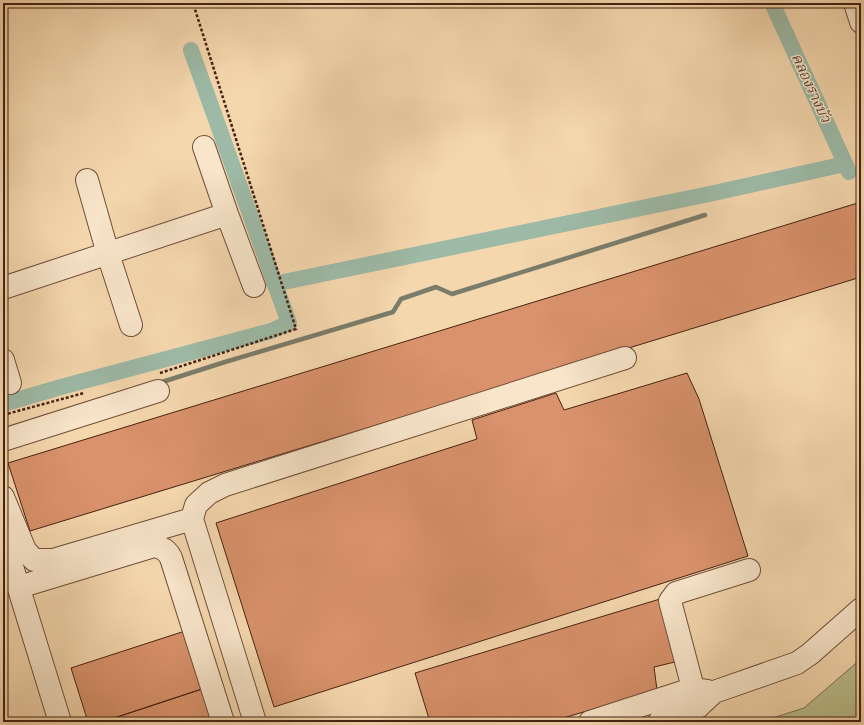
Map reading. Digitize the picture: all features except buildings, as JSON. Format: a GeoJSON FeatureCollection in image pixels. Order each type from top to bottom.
{"type":"FeatureCollection","features":[{"type":"Feature","properties":{"kind":"street"},"geometry":{"type":"LineString","coordinates":[[855,3],[861,22]]}},
{"type":"Feature","properties":{"kind":"street"},"geometry":{"type":"LineString","coordinates":[[204,147],[254,286]]}},
{"type":"Feature","properties":{"kind":"street"},"geometry":{"type":"LineString","coordinates":[[87,180],[108,254],[131,325]]}},
{"type":"Feature","properties":{"kind":"street"},"geometry":{"type":"LineString","coordinates":[[3,288],[227,214]]}},
{"type":"Feature","properties":{"kind":"street"},"geometry":{"type":"LineString","coordinates":[[255,722],[192,519],[196,506],[208,493],[225,485],[626,358]]}},
{"type":"Feature","properties":{"kind":"street"},"geometry":{"type":"LineString","coordinates":[[3,360],[10,383]]}},
{"type":"Feature","properties":{"kind":"street"},"geometry":{"type":"LineString","coordinates":[[3,440],[158,382]]}},
{"type":"Feature","properties":{"kind":"street"},"geometry":{"type":"LineString","coordinates":[[3,497],[25,550],[34,560],[53,560],[192,519]]}},
{"type":"Feature","properties":{"kind":"street"},"geometry":{"type":"LineString","coordinates":[[3,537],[60,722]]}},
{"type":"Feature","properties":{"kind":"street"},"geometry":{"type":"LineString","coordinates":[[19,587],[154,546],[163,548],[168,552],[171,558],[223,722]]}},
{"type":"Feature","properties":{"kind":"street"},"geometry":{"type":"LineString","coordinates":[[695,698],[670,601],[676,594],[749,570]]}},
{"type":"Feature","properties":{"kind":"street"},"geometry":{"type":"LineString","coordinates":[[590,722],[695,698],[797,663],[810,654],[861,610]]}},
{"type":"Feature","properties":{"kind":"street"},"geometry":{"type":"LineString","coordinates":[[659,722],[695,698]]}},
{"type":"Feature","properties":{"kind":"path"},"geometry":{"type":"LineString","coordinates":[[158,382],[296,329],[193,3]]}},
{"type":"Feature","properties":{"kind":"path"},"geometry":{"type":"LineString","coordinates":[[3,415],[84,393]]}},
{"type":"Feature","properties":{"kind":"green space"},"geometry":{"type":"Polygon","coordinates":[[[861,659],[861,722],[760,722],[804,708],[861,659]]]}},
{"type":"Feature","properties":{"kind":"waterway","name":"คลองรางบัว"},"geometry":{"type":"LineString","coordinates":[[772,3],[849,172]]}},
{"type":"Feature","properties":{"kind":"waterway"},"geometry":{"type":"LineString","coordinates":[[3,404],[271,331],[289,323],[191,50]]}},
{"type":"Feature","properties":{"kind":"waterway"},"geometry":{"type":"LineString","coordinates":[[274,284],[714,193],[845,164]]}},
{"type":"Feature","properties":{"kind":"waterway"},"geometry":{"type":"LineString","coordinates":[[159,383],[393,312],[401,299],[436,287],[452,294],[705,215]]}}]}
